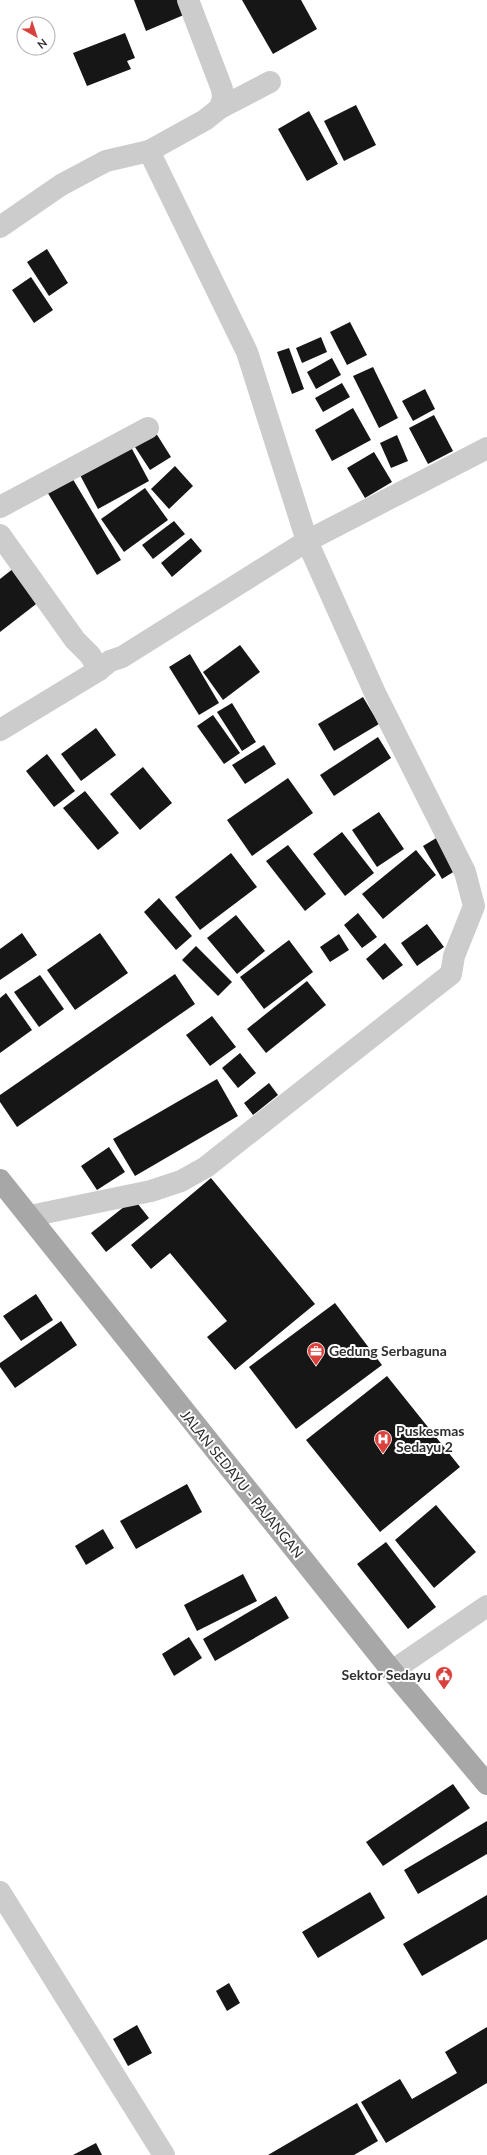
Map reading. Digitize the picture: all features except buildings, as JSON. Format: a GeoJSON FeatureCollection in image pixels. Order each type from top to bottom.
{"type":"FeatureCollection","features":[{"type":"Feature","properties":{"kind":"main road","name":"JALAN SEDAYU - PAJANGAN"},"geometry":{"type":"LineString","coordinates":[[0,1180],[392,1671],[487,1784]]}},
{"type":"Feature","properties":{"kind":"street"},"geometry":{"type":"LineString","coordinates":[[188,0],[222,88],[223,98],[220,108]]}},
{"type":"Feature","properties":{"kind":"street"},"geometry":{"type":"LineString","coordinates":[[0,227],[62,185],[106,161],[149,151],[205,120],[220,108],[270,82]]}},
{"type":"Feature","properties":{"kind":"street"},"geometry":{"type":"LineString","coordinates":[[30,1216],[151,1191],[181,1181],[206,1167],[451,974],[454,956],[474,906],[465,872],[375,693],[307,541],[247,352],[149,151]]}},
{"type":"Feature","properties":{"kind":"street"},"geometry":{"type":"LineString","coordinates":[[0,507],[148,428]]}},
{"type":"Feature","properties":{"kind":"street"},"geometry":{"type":"LineString","coordinates":[[0,730],[99,670],[110,661],[122,657],[307,541],[487,448]]}},
{"type":"Feature","properties":{"kind":"street"},"geometry":{"type":"LineString","coordinates":[[0,535],[76,640],[90,655],[99,670]]}},
{"type":"Feature","properties":{"kind":"street"},"geometry":{"type":"LineString","coordinates":[[392,1671],[487,1606]]}},
{"type":"Feature","properties":{"kind":"street"},"geometry":{"type":"LineString","coordinates":[[0,1892],[164,2155]]}},
{"type":"Feature","properties":{"kind":"place","name":"Gedung Serbaguna"},"geometry":{"type":"Point","coordinates":[316,1366]}},
{"type":"Feature","properties":{"kind":"place","name":"Puskesmas Sedayu 2"},"geometry":{"type":"Point","coordinates":[383,1454]}},
{"type":"Feature","properties":{"kind":"place","name":"Sektor Sedayu"},"geometry":{"type":"Point","coordinates":[444,1690]}}]}
